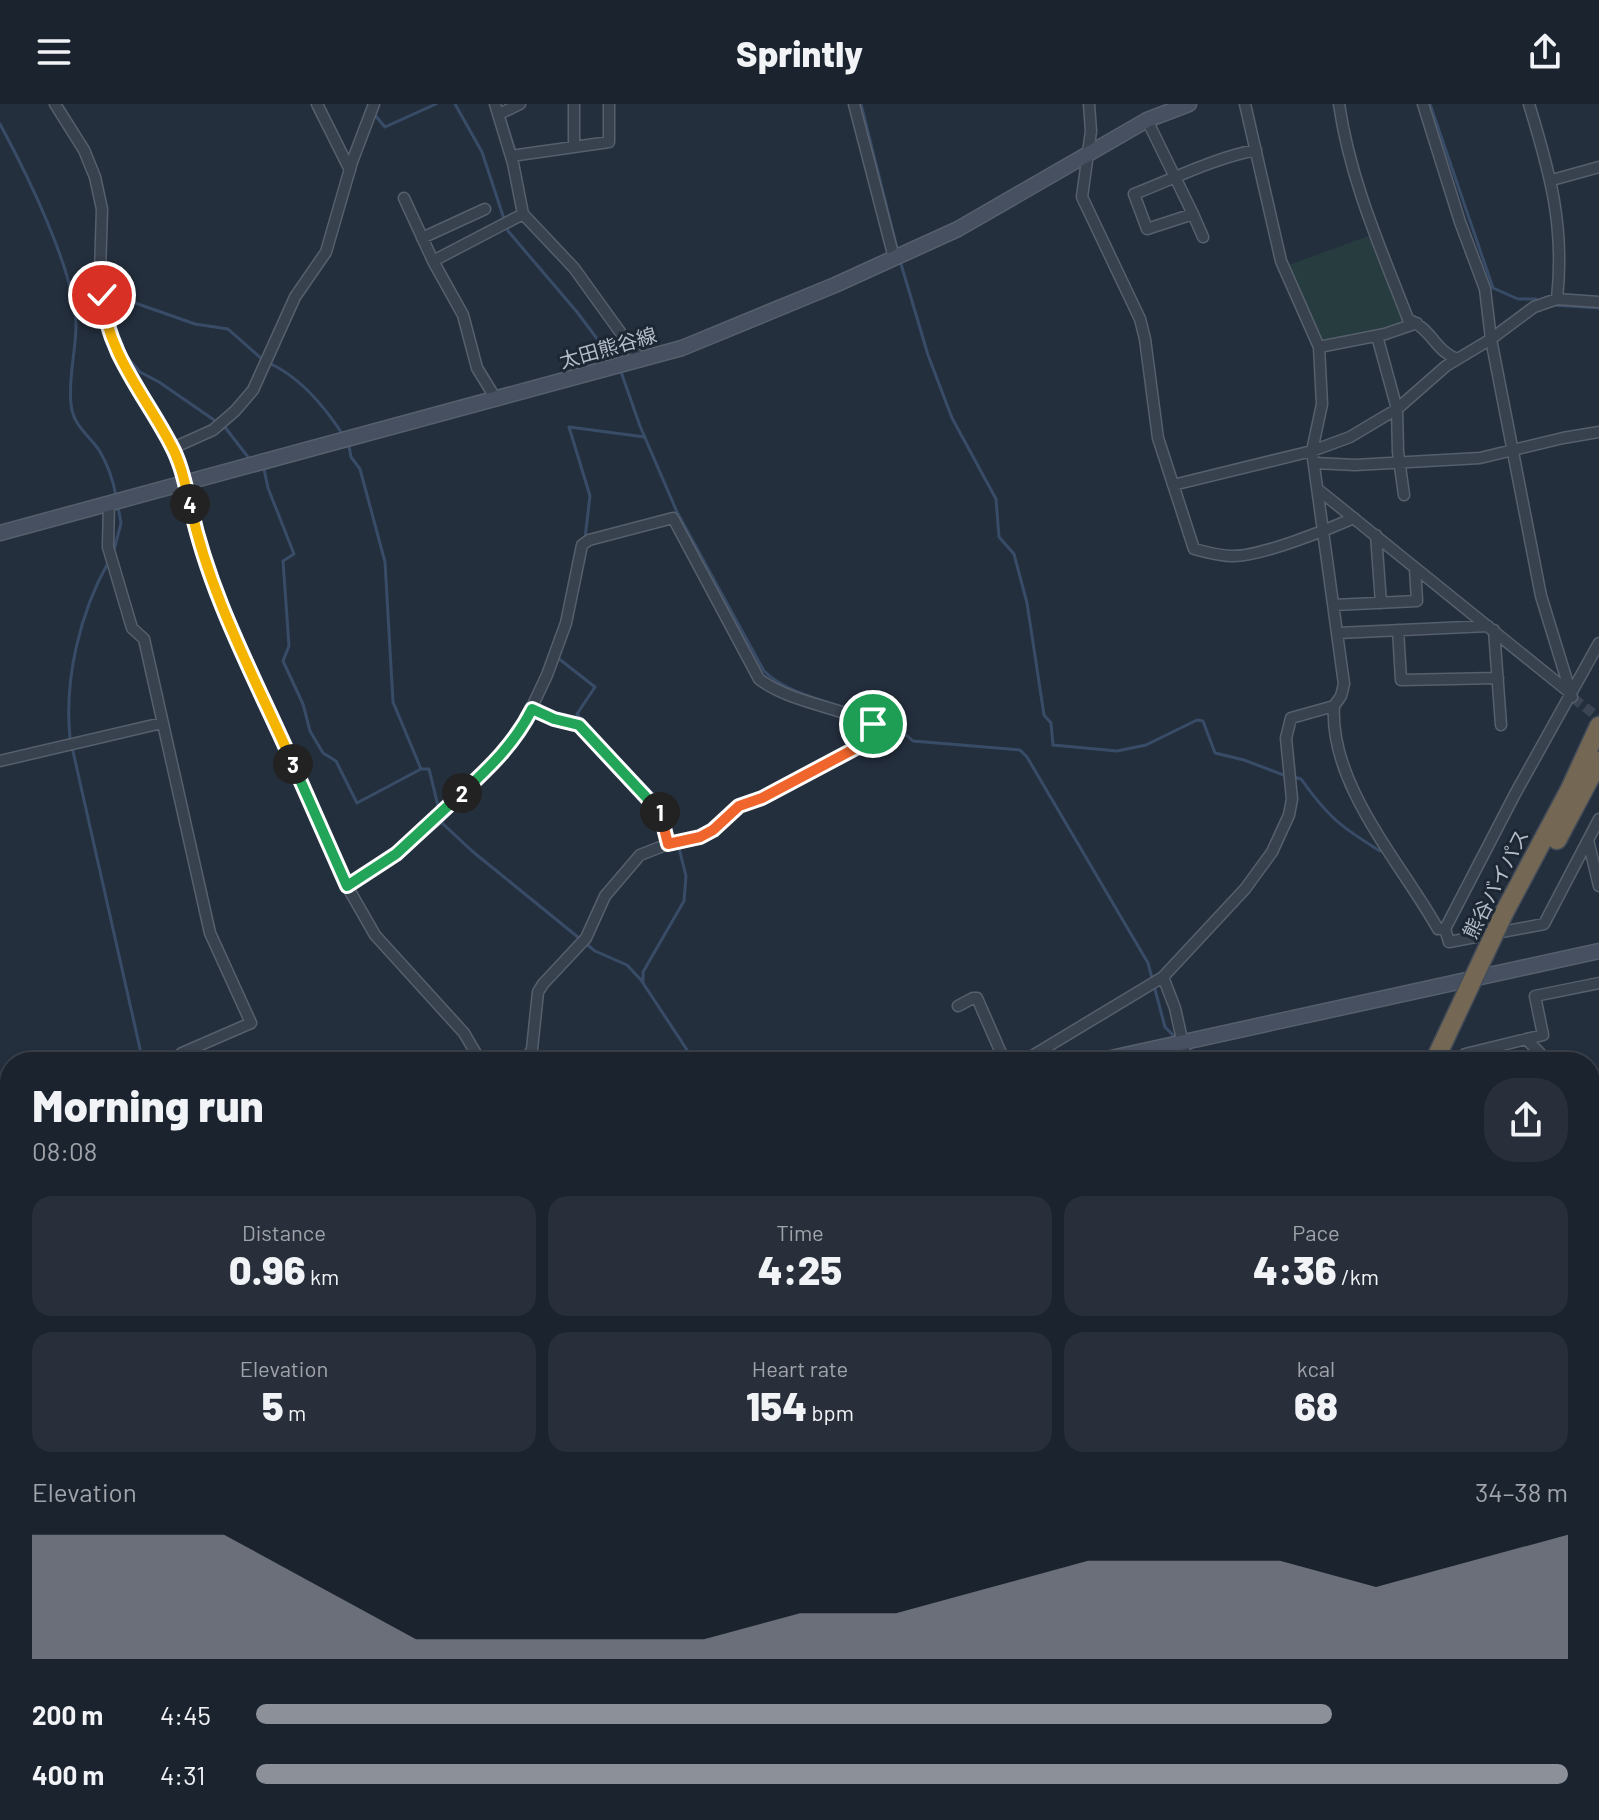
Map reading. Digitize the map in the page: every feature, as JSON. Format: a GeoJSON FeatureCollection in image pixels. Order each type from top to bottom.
{"type":"FeatureCollection","features":[{"type":"Feature","properties":{"kind":"highway"},"geometry":{"type":"LineString","coordinates":[[1570,789],[1599,709]]}},
{"type":"Feature","properties":{"kind":"highway","name":"熊谷バイパス"},"geometry":{"type":"LineString","coordinates":[[1439,1052],[1511,913],[1599,726]]}},
{"type":"Feature","properties":{"kind":"highway","name":"熊谷バイパス"},"geometry":{"type":"LineString","coordinates":[[1458,1052],[1511,913],[1599,761]]}},
{"type":"Feature","properties":{"kind":"main road","name":"太田熊谷線"},"geometry":{"type":"LineString","coordinates":[[0,533],[641,361],[722,332],[978,218],[1147,120],[1189,104]]}},
{"type":"Feature","properties":{"kind":"main road"},"geometry":{"type":"LineString","coordinates":[[1164,1052],[1599,951]]}},
{"type":"Feature","properties":{"kind":"street"},"geometry":{"type":"LineString","coordinates":[[55,104],[84,150],[95,177],[102,209],[102,295],[117,355],[173,448],[214,586],[347,886],[375,935],[464,1033],[475,1052]]}},
{"type":"Feature","properties":{"kind":"street"},"geometry":{"type":"LineString","coordinates":[[317,104],[350,170]]}},
{"type":"Feature","properties":{"kind":"street"},"geometry":{"type":"LineString","coordinates":[[173,448],[215,428],[253,390],[295,297],[326,252],[350,170],[374,104]]}},
{"type":"Feature","properties":{"kind":"street"},"geometry":{"type":"LineString","coordinates":[[520,104],[497,109],[523,214],[574,268],[641,361]]}},
{"type":"Feature","properties":{"kind":"street"},"geometry":{"type":"LineString","coordinates":[[574,104],[574,147]]}},
{"type":"Feature","properties":{"kind":"street"},"geometry":{"type":"LineString","coordinates":[[511,156],[609,142],[609,104]]}},
{"type":"Feature","properties":{"kind":"street"},"geometry":{"type":"LineString","coordinates":[[854,104],[894,258]]}},
{"type":"Feature","properties":{"kind":"street"},"geometry":{"type":"LineString","coordinates":[[1089,104],[1089,153],[1082,197],[1140,319],[1158,438],[1194,549],[1233,556],[1251,554],[1325,531],[1354,518]]}},
{"type":"Feature","properties":{"kind":"street"},"geometry":{"type":"LineString","coordinates":[[1039,1052],[1161,978],[1245,889],[1272,852],[1289,815],[1292,799],[1286,738],[1291,718],[1334,706],[1344,684],[1320,491],[1312,451],[1322,404],[1319,347],[1281,261],[1245,104]]}},
{"type":"Feature","properties":{"kind":"street"},"geometry":{"type":"LineString","coordinates":[[1339,104],[1345,147],[1364,206],[1408,319],[1424,326],[1445,354],[1457,359]]}},
{"type":"Feature","properties":{"kind":"street"},"geometry":{"type":"LineString","coordinates":[[1423,104],[1460,222],[1485,289],[1491,339],[1541,596],[1571,696]]}},
{"type":"Feature","properties":{"kind":"street"},"geometry":{"type":"LineString","coordinates":[[1529,104],[1552,180],[1561,259],[1557,299]]}},
{"type":"Feature","properties":{"kind":"street"},"geometry":{"type":"LineString","coordinates":[[1147,120],[1203,237]]}},
{"type":"Feature","properties":{"kind":"street"},"geometry":{"type":"LineString","coordinates":[[1193,214],[1147,229],[1134,194],[1256,150]]}},
{"type":"Feature","properties":{"kind":"street"},"geometry":{"type":"LineString","coordinates":[[1552,180],[1599,167]]}},
{"type":"Feature","properties":{"kind":"street"},"geometry":{"type":"LineString","coordinates":[[404,198],[433,261],[463,315],[477,368],[496,399]]}},
{"type":"Feature","properties":{"kind":"street"},"geometry":{"type":"LineString","coordinates":[[422,238],[485,209]]}},
{"type":"Feature","properties":{"kind":"street"},"geometry":{"type":"LineString","coordinates":[[433,261],[523,214]]}},
{"type":"Feature","properties":{"kind":"street"},"geometry":{"type":"LineString","coordinates":[[1173,485],[1312,451],[1350,437],[1397,409],[1457,359],[1491,339],[1534,307],[1557,299],[1599,302]]}},
{"type":"Feature","properties":{"kind":"street"},"geometry":{"type":"LineString","coordinates":[[1319,347],[1377,336],[1417,323]]}},
{"type":"Feature","properties":{"kind":"street"},"geometry":{"type":"LineString","coordinates":[[1377,336],[1397,409],[1404,495]]}},
{"type":"Feature","properties":{"kind":"street"},"geometry":{"type":"LineString","coordinates":[[1315,463],[1355,465],[1480,458],[1599,432]]}},
{"type":"Feature","properties":{"kind":"street"},"geometry":{"type":"LineString","coordinates":[[1320,491],[1571,696]]}},
{"type":"Feature","properties":{"kind":"street"},"geometry":{"type":"LineString","coordinates":[[114,501],[108,547],[132,628],[144,639],[210,933],[251,1023],[184,1052]]}},
{"type":"Feature","properties":{"kind":"street"},"geometry":{"type":"LineString","coordinates":[[347,886],[396,854],[435,821],[495,762],[523,726],[566,623],[585,543],[673,518],[759,679],[774,690],[873,724],[873,739],[762,798],[739,806],[713,830],[700,837],[640,855],[605,896],[584,940],[538,992],[530,1052]]}},
{"type":"Feature","properties":{"kind":"street"},"geometry":{"type":"LineString","coordinates":[[1376,535],[1381,603]]}},
{"type":"Feature","properties":{"kind":"street"},"geometry":{"type":"LineString","coordinates":[[1334,605],[1417,601],[1415,568]]}},
{"type":"Feature","properties":{"kind":"street"},"geometry":{"type":"LineString","coordinates":[[1338,633],[1491,628]]}},
{"type":"Feature","properties":{"kind":"street"},"geometry":{"type":"LineString","coordinates":[[1491,628],[1501,725]]}},
{"type":"Feature","properties":{"kind":"street"},"geometry":{"type":"LineString","coordinates":[[1398,630],[1401,680],[1498,678]]}},
{"type":"Feature","properties":{"kind":"street"},"geometry":{"type":"LineString","coordinates":[[1599,643],[1445,929],[1449,942],[1544,924],[1599,819]]}},
{"type":"Feature","properties":{"kind":"street"},"geometry":{"type":"LineString","coordinates":[[1334,706],[1338,742],[1346,771],[1369,821],[1400,872],[1418,893],[1438,929],[1445,929]]}},
{"type":"Feature","properties":{"kind":"street"},"geometry":{"type":"LineString","coordinates":[[532,709],[579,725],[661,814],[669,844]]}},
{"type":"Feature","properties":{"kind":"street"},"geometry":{"type":"LineString","coordinates":[[0,761],[162,723]]}},
{"type":"Feature","properties":{"kind":"street"},"geometry":{"type":"LineString","coordinates":[[1588,840],[1599,886]]}},
{"type":"Feature","properties":{"kind":"street"},"geometry":{"type":"LineString","coordinates":[[1161,978],[1175,1008],[1185,1049]]}},
{"type":"Feature","properties":{"kind":"street"},"geometry":{"type":"LineString","coordinates":[[1478,1052],[1543,1035],[1535,996],[1599,983]]}},
{"type":"Feature","properties":{"kind":"street"},"geometry":{"type":"LineString","coordinates":[[958,1006],[977,998],[1001,1052]]}},
{"type":"Feature","properties":{"kind":"street"},"geometry":{"type":"LineString","coordinates":[[1526,1039],[1539,1052]]}},
{"type":"Feature","properties":{"kind":"green space"},"geometry":{"type":"Polygon","coordinates":[[[1371,235],[1407,323],[1324,342],[1289,265],[1371,235]]]}},
{"type":"Feature","properties":{"kind":"waterway"},"geometry":{"type":"LineString","coordinates":[[374,114],[385,127],[436,104]]}},
{"type":"Feature","properties":{"kind":"waterway"},"geometry":{"type":"LineString","coordinates":[[455,104],[482,152],[508,231],[613,360]]}},
{"type":"Feature","properties":{"kind":"waterway"},"geometry":{"type":"LineString","coordinates":[[861,104],[897,248]]}},
{"type":"Feature","properties":{"kind":"waterway"},"geometry":{"type":"LineString","coordinates":[[1430,104],[1493,288],[1518,299],[1536,299]]}},
{"type":"Feature","properties":{"kind":"waterway"},"geometry":{"type":"LineString","coordinates":[[504,116],[515,151]]}},
{"type":"Feature","properties":{"kind":"waterway"},"geometry":{"type":"LineString","coordinates":[[0,124],[35,194],[67,278],[76,325],[72,412],[102,456],[116,496]]}},
{"type":"Feature","properties":{"kind":"waterway"},"geometry":{"type":"LineString","coordinates":[[901,264],[928,355],[952,418],[996,499],[999,537],[1014,554],[1027,603],[1044,715],[1051,723],[1053,745],[1117,751],[1146,745],[1197,720],[1203,721],[1215,753],[1286,776]]}},
{"type":"Feature","properties":{"kind":"waterway"},"geometry":{"type":"LineString","coordinates":[[70,285],[97,286]]}},
{"type":"Feature","properties":{"kind":"waterway"},"geometry":{"type":"LineString","coordinates":[[104,289],[195,324],[228,329],[262,359]]}},
{"type":"Feature","properties":{"kind":"waterway"},"geometry":{"type":"LineString","coordinates":[[109,292],[110,311],[126,356],[140,372],[217,422]]}},
{"type":"Feature","properties":{"kind":"waterway"},"geometry":{"type":"LineString","coordinates":[[1551,305],[1599,308]]}},
{"type":"Feature","properties":{"kind":"waterway"},"geometry":{"type":"LineString","coordinates":[[269,363],[291,376],[311,394],[343,435]]}},
{"type":"Feature","properties":{"kind":"waterway"},"geometry":{"type":"LineString","coordinates":[[620,369],[640,426],[677,512],[764,671],[797,692],[879,719],[913,741],[1020,750],[1148,963],[1165,1027],[1176,1038]]}},
{"type":"Feature","properties":{"kind":"waterway"},"geometry":{"type":"LineString","coordinates":[[224,426],[248,457]]}},
{"type":"Feature","properties":{"kind":"waterway"},"geometry":{"type":"LineString","coordinates":[[585,538],[590,496],[569,427],[645,437]]}},
{"type":"Feature","properties":{"kind":"waterway"},"geometry":{"type":"LineString","coordinates":[[349,446],[351,457],[360,469],[385,562],[393,702],[421,769]]}},
{"type":"Feature","properties":{"kind":"waterway"},"geometry":{"type":"LineString","coordinates":[[264,469],[268,488],[294,554],[283,561],[289,646],[283,661],[303,704],[310,731],[323,753],[336,761],[357,803],[421,769],[429,769],[438,806]]}},
{"type":"Feature","properties":{"kind":"waterway"},"geometry":{"type":"LineString","coordinates":[[114,550],[121,523],[118,507]]}},
{"type":"Feature","properties":{"kind":"waterway"},"geometry":{"type":"LineString","coordinates":[[109,561],[90,602],[76,646],[69,693],[70,738],[141,1052]]}},
{"type":"Feature","properties":{"kind":"waterway"},"geometry":{"type":"LineString","coordinates":[[558,658],[595,687],[577,714],[587,727]]}},
{"type":"Feature","properties":{"kind":"waterway"},"geometry":{"type":"LineString","coordinates":[[592,732],[668,809],[671,831],[686,876],[684,901],[643,972],[643,983]]}},
{"type":"Feature","properties":{"kind":"waterway"},"geometry":{"type":"LineString","coordinates":[[1294,777],[1301,779],[1336,820],[1380,851]]}},
{"type":"Feature","properties":{"kind":"waterway"},"geometry":{"type":"LineString","coordinates":[[442,823],[595,951],[627,965],[641,980],[688,1052]]}},
{"type":"Feature","properties":{"kind":"waterway"},"geometry":{"type":"LineString","coordinates":[[1188,1048],[1193,1052]]}},
{"type":"Feature","properties":{"kind":"tunnel"},"geometry":{"type":"LineString","coordinates":[[1573,698],[1599,718]]}},
{"type":"Feature","properties":{"kind":"route"},"geometry":{"type":"LineString","coordinates":[[102,295],[117,355],[173,448],[214,586],[347,886],[396,854],[435,821],[495,762],[513,741],[532,709],[579,725],[661,814],[668,844],[700,837],[713,830],[739,806],[762,798],[873,739],[873,724]]}}]}
